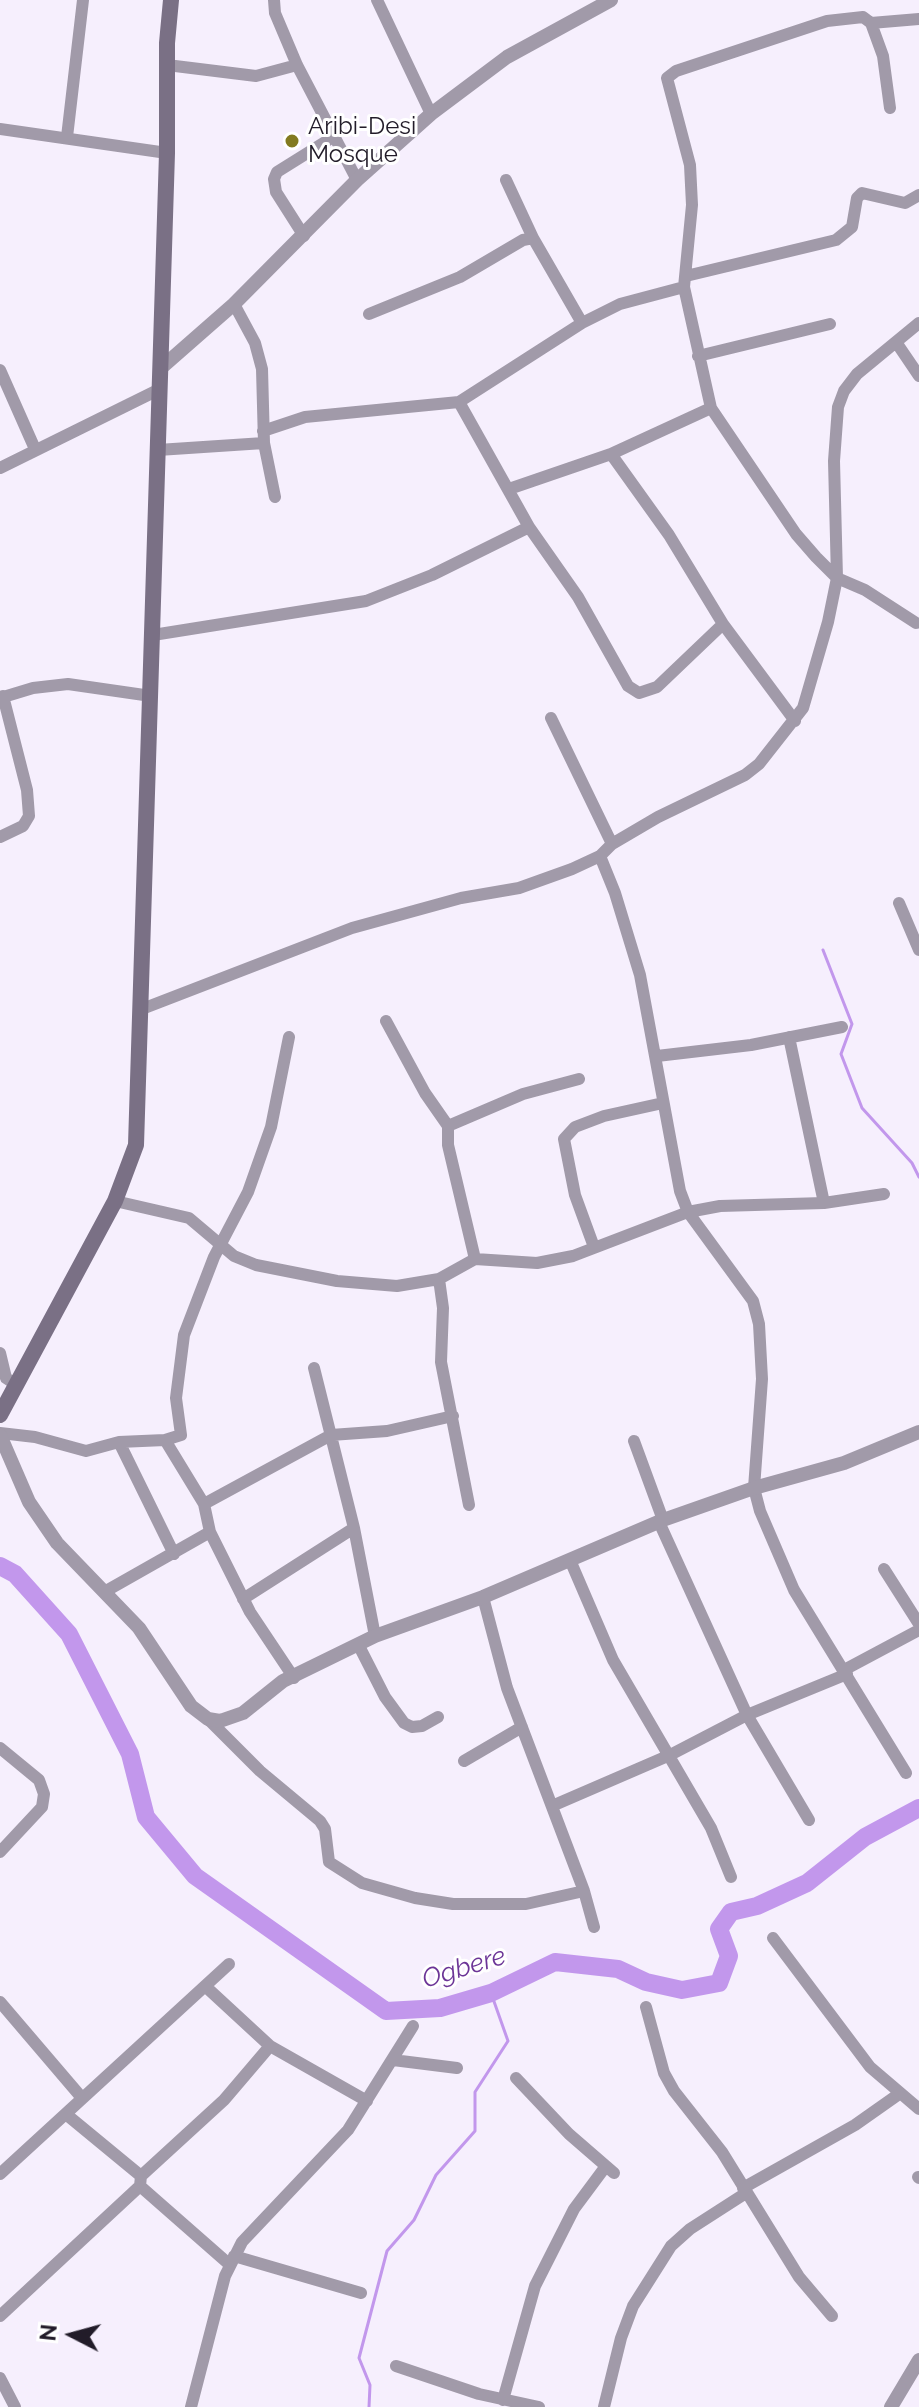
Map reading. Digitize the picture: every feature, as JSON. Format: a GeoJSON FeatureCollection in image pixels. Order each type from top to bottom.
{"type":"FeatureCollection","features":[{"type":"Feature","properties":{"kind":"main road"},"geometry":{"type":"LineString","coordinates":[[0,1415],[115,1201],[136,1145],[171,0]]}},
{"type":"Feature","properties":{"kind":"street"},"geometry":{"type":"LineString","coordinates":[[67,137],[83,0]]}},
{"type":"Feature","properties":{"kind":"street"},"geometry":{"type":"LineString","coordinates":[[274,0],[275,13],[297,65],[357,180]]}},
{"type":"Feature","properties":{"kind":"street"},"geometry":{"type":"LineString","coordinates":[[377,0],[431,114]]}},
{"type":"Feature","properties":{"kind":"street"},"geometry":{"type":"LineString","coordinates":[[161,368],[234,304],[255,279],[304,236],[357,180],[431,114],[507,57],[611,0]]}},
{"type":"Feature","properties":{"kind":"street"},"geometry":{"type":"LineString","coordinates":[[890,108],[883,56],[871,23],[863,17],[827,21],[668,75],[690,165],[692,205],[685,281],[711,408],[796,534],[837,578],[865,590],[916,623]]}},
{"type":"Feature","properties":{"kind":"street"},"geometry":{"type":"LineString","coordinates":[[871,23],[919,19]]}},
{"type":"Feature","properties":{"kind":"street"},"geometry":{"type":"LineString","coordinates":[[167,65],[256,76],[297,65]]}},
{"type":"Feature","properties":{"kind":"street"},"geometry":{"type":"LineString","coordinates":[[0,129],[167,153]]}},
{"type":"Feature","properties":{"kind":"street"},"geometry":{"type":"LineString","coordinates":[[304,236],[276,192],[274,179],[277,172],[333,137]]}},
{"type":"Feature","properties":{"kind":"street"},"geometry":{"type":"LineString","coordinates":[[506,180],[533,238],[582,323]]}},
{"type":"Feature","properties":{"kind":"street"},"geometry":{"type":"LineString","coordinates":[[158,450],[263,437],[305,417],[459,402],[582,323],[620,304],[685,281],[836,240],[852,227],[857,198],[862,193],[905,203],[919,195]]}},
{"type":"Feature","properties":{"kind":"street"},"geometry":{"type":"LineString","coordinates":[[369,314],[460,277],[523,240],[533,238]]}},
{"type":"Feature","properties":{"kind":"street"},"geometry":{"type":"LineString","coordinates":[[234,304],[255,343],[262,369],[263,437],[275,497]]}},
{"type":"Feature","properties":{"kind":"street"},"geometry":{"type":"LineString","coordinates":[[142,1009],[352,928],[461,898],[519,888],[600,856],[612,844],[711,789],[745,775],[759,764],[795,721],[808,694],[837,578],[834,461],[838,407],[844,391],[857,374],[919,323]]}},
{"type":"Feature","properties":{"kind":"street"},"geometry":{"type":"LineString","coordinates":[[698,356],[830,324]]}},
{"type":"Feature","properties":{"kind":"street"},"geometry":{"type":"LineString","coordinates":[[896,342],[919,376]]}},
{"type":"Feature","properties":{"kind":"street"},"geometry":{"type":"LineString","coordinates":[[0,370],[35,449]]}},
{"type":"Feature","properties":{"kind":"street"},"geometry":{"type":"LineString","coordinates":[[0,468],[160,389]]}},
{"type":"Feature","properties":{"kind":"street"},"geometry":{"type":"LineString","coordinates":[[459,402],[529,527],[578,597],[628,686],[639,693],[657,687],[723,624]]}},
{"type":"Feature","properties":{"kind":"street"},"geometry":{"type":"LineString","coordinates":[[509,489],[611,454],[711,408]]}},
{"type":"Feature","properties":{"kind":"street"},"geometry":{"type":"LineString","coordinates":[[611,454],[669,535],[723,624],[795,721]]}},
{"type":"Feature","properties":{"kind":"street"},"geometry":{"type":"LineString","coordinates":[[153,635],[366,601],[432,575],[529,527]]}},
{"type":"Feature","properties":{"kind":"street"},"geometry":{"type":"LineString","coordinates":[[0,837],[23,826],[29,816],[27,790],[2,697],[68,684],[151,696]]}},
{"type":"Feature","properties":{"kind":"street"},"geometry":{"type":"LineString","coordinates":[[551,718],[612,844]]}},
{"type":"Feature","properties":{"kind":"street"},"geometry":{"type":"LineString","coordinates":[[600,856],[628,931],[657,1056],[673,1167],[688,1212],[753,1301],[759,1324],[762,1379],[754,1488],[760,1511],[794,1590],[906,1773]]}},
{"type":"Feature","properties":{"kind":"street"},"geometry":{"type":"LineString","coordinates":[[899,903],[919,950]]}},
{"type":"Feature","properties":{"kind":"street"},"geometry":{"type":"LineString","coordinates":[[386,1021],[425,1093],[448,1126],[448,1145],[475,1259]]}},
{"type":"Feature","properties":{"kind":"street"},"geometry":{"type":"LineString","coordinates":[[657,1056],[842,1027]]}},
{"type":"Feature","properties":{"kind":"street"},"geometry":{"type":"LineString","coordinates":[[289,1037],[271,1127],[248,1192],[221,1243],[184,1335],[176,1398],[181,1435],[165,1440],[119,1442],[86,1451],[35,1437],[0,1434],[36,1514],[69,1557],[106,1591],[139,1628],[191,1706],[260,1771],[320,1821],[325,1829],[329,1862],[362,1883],[415,1898],[453,1904],[526,1904],[584,1891]]}},
{"type":"Feature","properties":{"kind":"street"},"geometry":{"type":"LineString","coordinates":[[789,1037],[824,1203]]}},
{"type":"Feature","properties":{"kind":"street"},"geometry":{"type":"LineString","coordinates":[[448,1126],[523,1094],[579,1079]]}},
{"type":"Feature","properties":{"kind":"street"},"geometry":{"type":"LineString","coordinates":[[594,1247],[575,1195],[564,1139],[575,1127],[604,1116],[663,1103]]}},
{"type":"Feature","properties":{"kind":"street"},"geometry":{"type":"LineString","coordinates":[[115,1201],[180,1215],[206,1229],[234,1256],[256,1265],[337,1281],[397,1286],[439,1279],[475,1259],[545,1262],[688,1212],[720,1206],[824,1203],[884,1194]]}},
{"type":"Feature","properties":{"kind":"street"},"geometry":{"type":"LineString","coordinates":[[439,1279],[443,1308],[441,1362],[453,1416],[458,1463],[469,1505]]}},
{"type":"Feature","properties":{"kind":"street"},"geometry":{"type":"LineString","coordinates":[[0,1353],[6,1378],[15,1384]]}},
{"type":"Feature","properties":{"kind":"street"},"geometry":{"type":"LineString","coordinates":[[314,1368],[354,1528],[375,1636]]}},
{"type":"Feature","properties":{"kind":"street"},"geometry":{"type":"LineString","coordinates":[[204,1504],[331,1435],[387,1431],[453,1416]]}},
{"type":"Feature","properties":{"kind":"street"},"geometry":{"type":"LineString","coordinates":[[208,1719],[233,1718],[283,1681],[375,1636],[483,1597],[661,1521],[754,1488],[844,1463],[919,1432]]}},
{"type":"Feature","properties":{"kind":"street"},"geometry":{"type":"LineString","coordinates":[[165,1440],[204,1504],[210,1532],[243,1599],[294,1678]]}},
{"type":"Feature","properties":{"kind":"street"},"geometry":{"type":"LineString","coordinates":[[634,1441],[661,1521],[747,1715],[809,1820]]}},
{"type":"Feature","properties":{"kind":"street"},"geometry":{"type":"LineString","coordinates":[[119,1442],[174,1554]]}},
{"type":"Feature","properties":{"kind":"street"},"geometry":{"type":"LineString","coordinates":[[243,1599],[354,1528]]}},
{"type":"Feature","properties":{"kind":"street"},"geometry":{"type":"LineString","coordinates":[[106,1591],[210,1532]]}},
{"type":"Feature","properties":{"kind":"street"},"geometry":{"type":"LineString","coordinates":[[570,1560],[619,1673],[711,1828],[731,1877]]}},
{"type":"Feature","properties":{"kind":"street"},"geometry":{"type":"LineString","coordinates":[[552,1806],[670,1755],[747,1715],[845,1672],[919,1627],[884,1569]]}},
{"type":"Feature","properties":{"kind":"street"},"geometry":{"type":"LineString","coordinates":[[483,1597],[496,1656],[584,1891],[594,1927]]}},
{"type":"Feature","properties":{"kind":"street"},"geometry":{"type":"LineString","coordinates":[[358,1644],[385,1697],[404,1723],[412,1727],[422,1726],[438,1717]]}},
{"type":"Feature","properties":{"kind":"street"},"geometry":{"type":"LineString","coordinates":[[464,1761],[522,1727]]}},
{"type":"Feature","properties":{"kind":"street"},"geometry":{"type":"LineString","coordinates":[[0,1748],[39,1780],[44,1794],[42,1807],[0,1852]]}},
{"type":"Feature","properties":{"kind":"street"},"geometry":{"type":"LineString","coordinates":[[773,1938],[870,2067],[919,2109]]}},
{"type":"Feature","properties":{"kind":"street"},"geometry":{"type":"LineString","coordinates":[[0,2174],[229,1964]]}},
{"type":"Feature","properties":{"kind":"street"},"geometry":{"type":"LineString","coordinates":[[205,1986],[270,2046],[367,2101]]}},
{"type":"Feature","properties":{"kind":"street"},"geometry":{"type":"LineString","coordinates":[[0,2002],[82,2098]]}},
{"type":"Feature","properties":{"kind":"street"},"geometry":{"type":"LineString","coordinates":[[646,2007],[662,2066],[674,2091],[715,2141],[799,2277],[832,2316]]}},
{"type":"Feature","properties":{"kind":"street"},"geometry":{"type":"LineString","coordinates":[[191,2407],[232,2260],[253,2226],[335,2145],[367,2101],[413,2026]]}},
{"type":"Feature","properties":{"kind":"street"},"geometry":{"type":"LineString","coordinates":[[0,2316],[224,2100],[270,2046]]}},
{"type":"Feature","properties":{"kind":"street"},"geometry":{"type":"LineString","coordinates":[[393,2060],[457,2068]]}},
{"type":"Feature","properties":{"kind":"street"},"geometry":{"type":"LineString","coordinates":[[503,2400],[535,2286],[558,2236],[610,2170],[569,2134],[516,2078]]}},
{"type":"Feature","properties":{"kind":"street"},"geometry":{"type":"LineString","coordinates":[[604,2407],[621,2338],[633,2306],[671,2246],[744,2191],[855,2125],[899,2094]]}},
{"type":"Feature","properties":{"kind":"street"},"geometry":{"type":"LineString","coordinates":[[67,2115],[232,2260],[361,2293]]}},
{"type":"Feature","properties":{"kind":"street"},"geometry":{"type":"LineString","coordinates":[[891,2407],[919,2360]]}},
{"type":"Feature","properties":{"kind":"street"},"geometry":{"type":"LineString","coordinates":[[396,2366],[503,2400],[539,2407]]}},
{"type":"Feature","properties":{"kind":"street"},"geometry":{"type":"LineString","coordinates":[[0,2378],[15,2407]]}},
{"type":"Feature","properties":{"kind":"waterway"},"geometry":{"type":"LineString","coordinates":[[823,950],[852,1024],[841,1054],[862,1108],[912,1163],[919,1177]]}},
{"type":"Feature","properties":{"kind":"waterway","name":"Ogbere"},"geometry":{"type":"LineString","coordinates":[[0,1566],[15,1574],[69,1634],[130,1754],[146,1817],[195,1876],[386,2011],[440,2008],[491,1993],[555,1962],[618,1969],[646,1982],[682,1990],[719,1983],[729,1956],[719,1929],[731,1912],[757,1906],[807,1883],[865,1837],[919,1808]]}},
{"type":"Feature","properties":{"kind":"waterway"},"geometry":{"type":"LineString","coordinates":[[369,2407],[370,2385],[359,2358],[387,2251],[414,2220],[436,2175],[475,2131],[475,2092],[508,2041],[491,1993]]}},
{"type":"Feature","properties":{"kind":"place","name":"Aribi-Desi Mosque"},"geometry":{"type":"Point","coordinates":[292,141]}}]}
